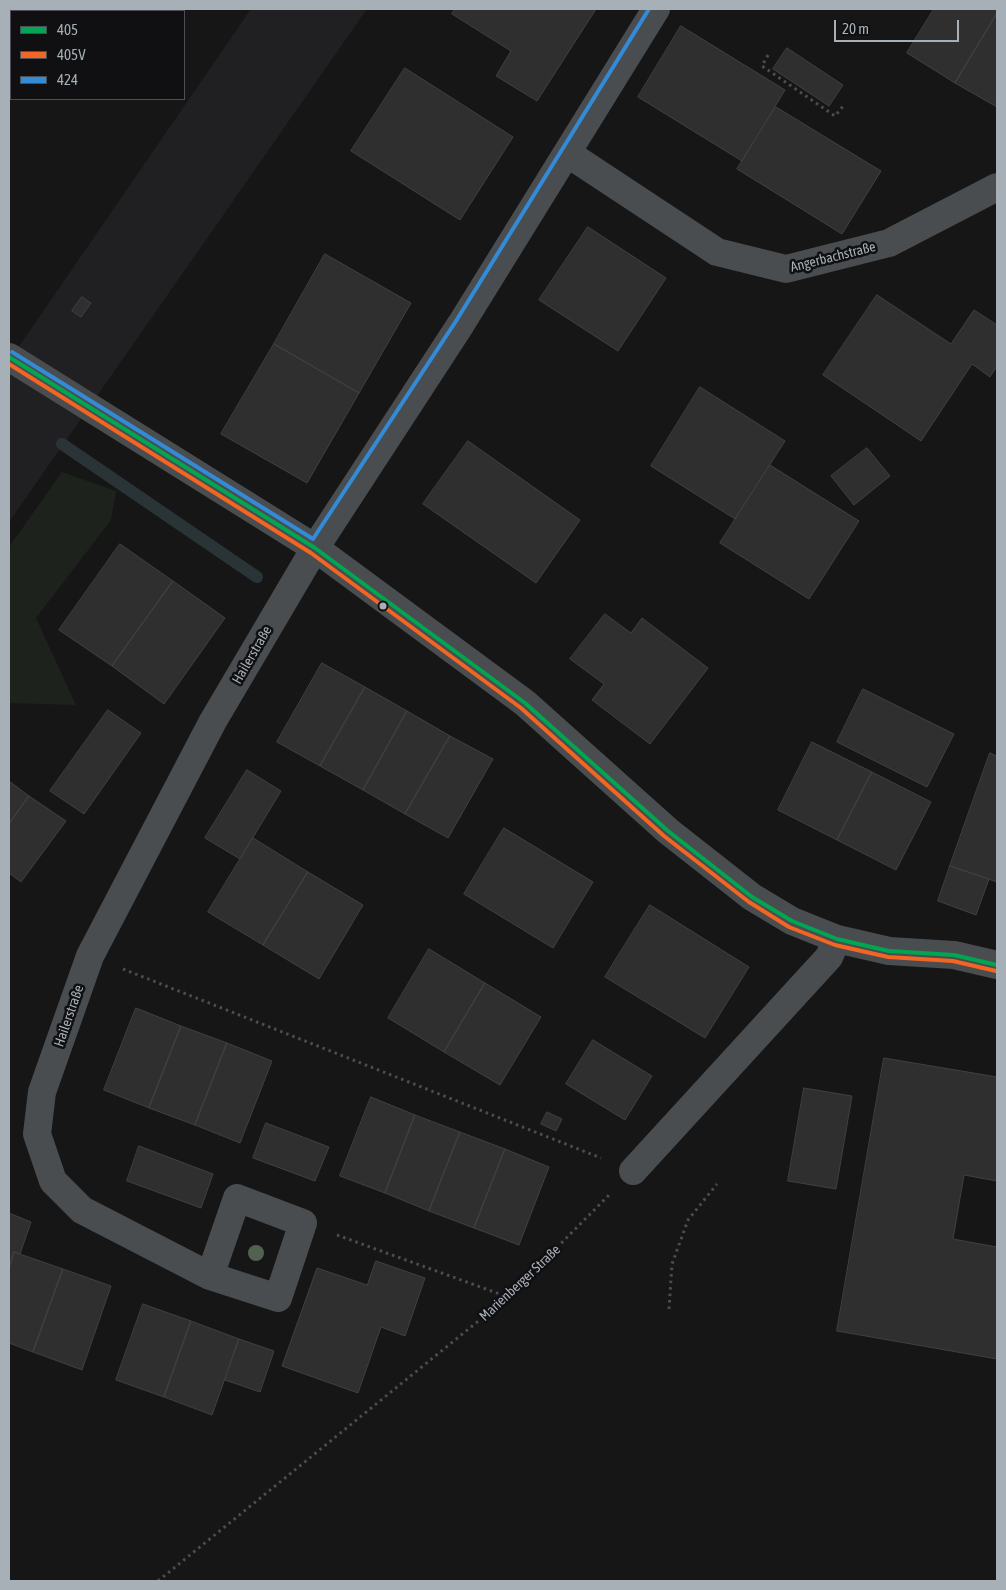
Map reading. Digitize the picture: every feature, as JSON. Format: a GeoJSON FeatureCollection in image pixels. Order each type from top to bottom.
{"type":"FeatureCollection","features":[{"type":"Feature","properties":{"kind":"street","name":"Hailerstraße"},"geometry":{"type":"LineString","coordinates":[[303,1223],[278,1298],[210,1276],[82,1210],[53,1182],[37,1134],[42,1092],[90,956],[214,721],[315,548],[462,324],[656,9]]}},
{"type":"Feature","properties":{"kind":"street","name":"Angerbachstraße"},"geometry":{"type":"LineString","coordinates":[[567,153],[717,252],[786,269],[889,242],[997,187]]}},
{"type":"Feature","properties":{"kind":"street"},"geometry":{"type":"LineString","coordinates":[[9,357],[315,548],[525,703],[668,831],[752,897],[792,921],[837,939],[889,951],[954,955],[997,965]]}},
{"type":"Feature","properties":{"kind":"street"},"geometry":{"type":"LineString","coordinates":[[633,1171],[829,957],[837,939]]}},
{"type":"Feature","properties":{"kind":"street"},"geometry":{"type":"LineString","coordinates":[[210,1276],[236,1198],[303,1223]]}},
{"type":"Feature","properties":{"kind":"path"},"geometry":{"type":"LineString","coordinates":[[768,55],[762,66],[835,116],[844,105]]}},
{"type":"Feature","properties":{"kind":"path"},"geometry":{"type":"LineString","coordinates":[[90,956],[633,1171]]}},
{"type":"Feature","properties":{"kind":"path","name":"Marienberger Straße"},"geometry":{"type":"LineString","coordinates":[[158,1581],[508,1298],[633,1171]]}},
{"type":"Feature","properties":{"kind":"path"},"geometry":{"type":"LineString","coordinates":[[669,1309],[672,1264],[688,1220],[717,1184]]}},
{"type":"Feature","properties":{"kind":"path"},"geometry":{"type":"LineString","coordinates":[[303,1223],[508,1298]]}},
{"type":"Feature","properties":{"kind":"shaded area"},"geometry":{"type":"Polygon","coordinates":[[[251,9],[367,9],[9,522],[9,361],[251,9]]]}},
{"type":"Feature","properties":{"kind":"shaded area"},"geometry":{"type":"Polygon","coordinates":[[[62,472],[116,491],[111,520],[36,618],[76,705],[9,703],[9,547],[62,472]]]}},
{"type":"Feature","properties":{"kind":"building"},"geometry":{"type":"Polygon","coordinates":[[[455,9],[596,9],[537,101],[496,76],[511,51],[452,14],[455,9]]]}},
{"type":"Feature","properties":{"kind":"building"},"geometry":{"type":"Polygon","coordinates":[[[934,9],[997,9],[997,13],[955,83],[907,53],[934,9]]]}},
{"type":"Feature","properties":{"kind":"building"},"geometry":{"type":"Polygon","coordinates":[[[997,13],[997,107],[955,83],[997,13]]]}},
{"type":"Feature","properties":{"kind":"building"},"geometry":{"type":"Polygon","coordinates":[[[681,26],[785,90],[742,161],[638,97],[681,26]]]}},
{"type":"Feature","properties":{"kind":"building"},"geometry":{"type":"Polygon","coordinates":[[[787,48],[843,85],[829,106],[773,69],[787,48]]]}},
{"type":"Feature","properties":{"kind":"building"},"geometry":{"type":"Polygon","coordinates":[[[405,68],[513,137],[460,220],[351,151],[405,68]]]}},
{"type":"Feature","properties":{"kind":"building"},"geometry":{"type":"Polygon","coordinates":[[[776,107],[881,171],[842,234],[737,169],[776,107]]]}},
{"type":"Feature","properties":{"kind":"building"},"geometry":{"type":"Polygon","coordinates":[[[588,227],[666,278],[618,351],[539,300],[588,227]]]}},
{"type":"Feature","properties":{"kind":"building"},"geometry":{"type":"Polygon","coordinates":[[[325,254],[411,303],[359,393],[274,344],[325,254]]]}},
{"type":"Feature","properties":{"kind":"building"},"geometry":{"type":"Polygon","coordinates":[[[877,295],[951,344],[974,310],[997,325],[997,366],[990,377],[972,364],[921,441],[823,375],[877,295]]]}},
{"type":"Feature","properties":{"kind":"building"},"geometry":{"type":"Polygon","coordinates":[[[82,297],[91,303],[81,317],[72,311],[82,297]]]}},
{"type":"Feature","properties":{"kind":"building"},"geometry":{"type":"Polygon","coordinates":[[[274,344],[359,393],[307,483],[221,434],[274,344]]]}},
{"type":"Feature","properties":{"kind":"building"},"geometry":{"type":"Polygon","coordinates":[[[700,387],[785,441],[735,519],[651,466],[700,387]]]}},
{"type":"Feature","properties":{"kind":"building"},"geometry":{"type":"Polygon","coordinates":[[[468,441],[580,520],[536,583],[423,504],[468,441]]]}},
{"type":"Feature","properties":{"kind":"building"},"geometry":{"type":"Polygon","coordinates":[[[867,448],[890,476],[854,505],[831,476],[867,448]]]}},
{"type":"Feature","properties":{"kind":"building"},"geometry":{"type":"Polygon","coordinates":[[[770,465],[859,521],[809,599],[720,543],[770,465]]]}},
{"type":"Feature","properties":{"kind":"building"},"geometry":{"type":"Polygon","coordinates":[[[120,544],[173,581],[112,666],[59,630],[120,544]]]}},
{"type":"Feature","properties":{"kind":"building"},"geometry":{"type":"Polygon","coordinates":[[[173,581],[225,618],[164,704],[112,666],[173,581]]]}},
{"type":"Feature","properties":{"kind":"building"},"geometry":{"type":"Polygon","coordinates":[[[605,614],[631,633],[642,618],[708,668],[650,744],[592,700],[604,684],[570,659],[605,614]]]}},
{"type":"Feature","properties":{"kind":"building"},"geometry":{"type":"Polygon","coordinates":[[[322,663],[365,687],[320,766],[277,742],[322,663]]]}},
{"type":"Feature","properties":{"kind":"building"},"geometry":{"type":"Polygon","coordinates":[[[365,687],[407,711],[363,790],[320,766],[365,687]]]}},
{"type":"Feature","properties":{"kind":"building"},"geometry":{"type":"Polygon","coordinates":[[[863,689],[954,734],[927,787],[837,742],[863,689]]]}},
{"type":"Feature","properties":{"kind":"building"},"geometry":{"type":"Polygon","coordinates":[[[108,710],[141,733],[84,814],[50,791],[108,710]]]}},
{"type":"Feature","properties":{"kind":"building"},"geometry":{"type":"Polygon","coordinates":[[[407,711],[450,736],[405,814],[363,790],[407,711]]]}},
{"type":"Feature","properties":{"kind":"building"},"geometry":{"type":"Polygon","coordinates":[[[450,736],[493,759],[448,838],[405,814],[450,736]]]}},
{"type":"Feature","properties":{"kind":"building"},"geometry":{"type":"Polygon","coordinates":[[[812,742],[872,772],[837,840],[778,810],[812,742]]]}},
{"type":"Feature","properties":{"kind":"building"},"geometry":{"type":"Polygon","coordinates":[[[990,753],[997,756],[997,882],[950,866],[990,753]]]}},
{"type":"Feature","properties":{"kind":"building"},"geometry":{"type":"Polygon","coordinates":[[[247,770],[281,791],[240,859],[205,838],[247,770]]]}},
{"type":"Feature","properties":{"kind":"building"},"geometry":{"type":"Polygon","coordinates":[[[872,772],[931,802],[896,870],[837,840],[872,772]]]}},
{"type":"Feature","properties":{"kind":"building"},"geometry":{"type":"Polygon","coordinates":[[[9,781],[29,796],[9,824],[9,781]]]}},
{"type":"Feature","properties":{"kind":"building"},"geometry":{"type":"Polygon","coordinates":[[[29,796],[66,821],[21,882],[9,873],[9,824],[29,796]]]}},
{"type":"Feature","properties":{"kind":"building"},"geometry":{"type":"Polygon","coordinates":[[[504,828],[593,882],[553,948],[464,894],[504,828]]]}},
{"type":"Feature","properties":{"kind":"building"},"geometry":{"type":"Polygon","coordinates":[[[253,838],[308,872],[263,945],[208,912],[253,838]]]}},
{"type":"Feature","properties":{"kind":"building"},"geometry":{"type":"Polygon","coordinates":[[[950,866],[989,879],[976,915],[938,901],[950,866]]]}},
{"type":"Feature","properties":{"kind":"building"},"geometry":{"type":"Polygon","coordinates":[[[308,872],[363,905],[319,979],[263,945],[308,872]]]}},
{"type":"Feature","properties":{"kind":"building"},"geometry":{"type":"Polygon","coordinates":[[[650,905],[749,967],[705,1038],[605,977],[650,905]]]}},
{"type":"Feature","properties":{"kind":"building"},"geometry":{"type":"Polygon","coordinates":[[[429,949],[485,983],[444,1052],[388,1018],[429,949]]]}},
{"type":"Feature","properties":{"kind":"building"},"geometry":{"type":"Polygon","coordinates":[[[485,983],[541,1017],[500,1085],[444,1052],[485,983]]]}},
{"type":"Feature","properties":{"kind":"building"},"geometry":{"type":"Polygon","coordinates":[[[136,1008],[181,1026],[149,1108],[104,1090],[136,1008]]]}},
{"type":"Feature","properties":{"kind":"building"},"geometry":{"type":"Polygon","coordinates":[[[181,1026],[227,1043],[195,1125],[149,1108],[181,1026]]]}},
{"type":"Feature","properties":{"kind":"building"},"geometry":{"type":"Polygon","coordinates":[[[593,1040],[652,1076],[625,1120],[566,1084],[593,1040]]]}},
{"type":"Feature","properties":{"kind":"building"},"geometry":{"type":"Polygon","coordinates":[[[227,1043],[272,1061],[240,1143],[195,1125],[227,1043]]]}},
{"type":"Feature","properties":{"kind":"building"},"geometry":{"type":"Polygon","coordinates":[[[884,1058],[997,1077],[997,1181],[964,1175],[953,1239],[997,1247],[997,1359],[837,1331],[884,1058]]]}},
{"type":"Feature","properties":{"kind":"building"},"geometry":{"type":"Polygon","coordinates":[[[804,1088],[852,1096],[836,1189],[788,1181],[804,1088]]]}},
{"type":"Feature","properties":{"kind":"building"},"geometry":{"type":"Polygon","coordinates":[[[371,1097],[415,1115],[385,1193],[340,1176],[371,1097]]]}},
{"type":"Feature","properties":{"kind":"building"},"geometry":{"type":"Polygon","coordinates":[[[547,1112],[562,1119],[556,1131],[541,1124],[547,1112]]]}},
{"type":"Feature","properties":{"kind":"building"},"geometry":{"type":"Polygon","coordinates":[[[415,1115],[460,1132],[429,1211],[385,1193],[415,1115]]]}},
{"type":"Feature","properties":{"kind":"building"},"geometry":{"type":"Polygon","coordinates":[[[266,1123],[329,1147],[315,1181],[253,1158],[266,1123]]]}},
{"type":"Feature","properties":{"kind":"building"},"geometry":{"type":"Polygon","coordinates":[[[460,1132],[505,1149],[474,1228],[429,1211],[460,1132]]]}},
{"type":"Feature","properties":{"kind":"building"},"geometry":{"type":"Polygon","coordinates":[[[139,1146],[213,1174],[201,1208],[127,1181],[139,1146]]]}},
{"type":"Feature","properties":{"kind":"building"},"geometry":{"type":"Polygon","coordinates":[[[505,1149],[549,1167],[519,1245],[474,1228],[505,1149]]]}},
{"type":"Feature","properties":{"kind":"building"},"geometry":{"type":"Polygon","coordinates":[[[9,1213],[31,1222],[20,1254],[14,1252],[9,1269],[9,1213]]]}},
{"type":"Feature","properties":{"kind":"building"},"geometry":{"type":"Polygon","coordinates":[[[14,1252],[63,1269],[33,1352],[9,1343],[9,1269],[14,1252]]]}},
{"type":"Feature","properties":{"kind":"building"},"geometry":{"type":"Polygon","coordinates":[[[376,1261],[425,1278],[405,1336],[381,1327],[358,1393],[282,1366],[317,1268],[367,1285],[376,1261]]]}},
{"type":"Feature","properties":{"kind":"building"},"geometry":{"type":"Polygon","coordinates":[[[63,1269],[111,1286],[82,1370],[33,1352],[63,1269]]]}},
{"type":"Feature","properties":{"kind":"building"},"geometry":{"type":"Polygon","coordinates":[[[143,1304],[191,1321],[164,1397],[116,1380],[143,1304]]]}},
{"type":"Feature","properties":{"kind":"building"},"geometry":{"type":"Polygon","coordinates":[[[191,1321],[239,1339],[212,1415],[164,1397],[191,1321]]]}},
{"type":"Feature","properties":{"kind":"building"},"geometry":{"type":"Polygon","coordinates":[[[239,1339],[274,1351],[260,1392],[225,1380],[239,1339]]]}},
{"type":"Feature","properties":{"kind":"waterway"},"geometry":{"type":"LineString","coordinates":[[62,444],[257,577]]}},
{"type":"Feature","properties":{"kind":"transit line","name":"424"},"geometry":{"type":"LineString","coordinates":[[12,352],[313,539],[456,321],[649,9]]}},
{"type":"Feature","properties":{"kind":"transit line","name":"405"},"geometry":{"type":"LineString","coordinates":[[9,357],[315,548],[525,703],[668,831],[752,897],[792,921],[837,939],[889,951],[954,955],[997,965]]}},
{"type":"Feature","properties":{"kind":"transit line","name":"405V"},"geometry":{"type":"LineString","coordinates":[[9,364],[311,553],[521,708],[664,836],[749,902],[789,927],[835,945],[888,957],[953,961],[996,971]]}}]}
